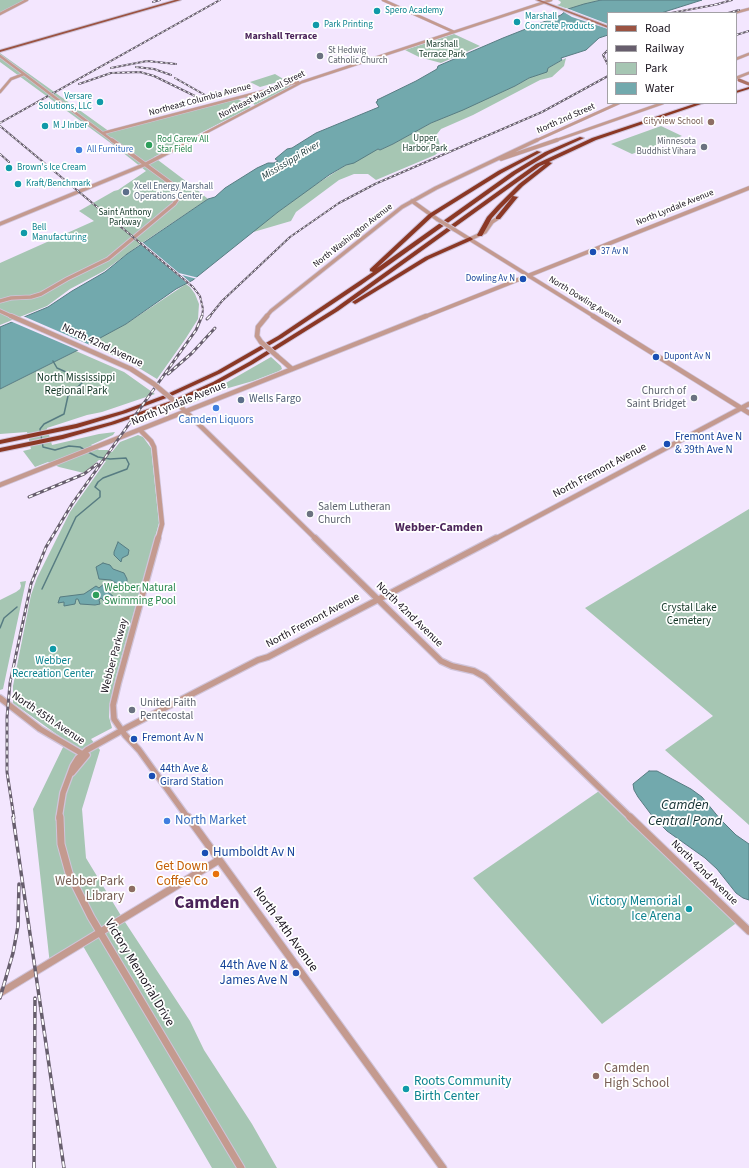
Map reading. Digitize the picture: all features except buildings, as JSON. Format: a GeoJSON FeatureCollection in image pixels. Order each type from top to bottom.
{"type":"FeatureCollection","features":[{"type":"Feature","properties":{"kind":"highway"},"geometry":{"type":"LineString","coordinates":[[737,86],[749,85]]}},
{"type":"Feature","properties":{"kind":"highway"},"geometry":{"type":"LineString","coordinates":[[737,91],[749,85]]}},
{"type":"Feature","properties":{"kind":"highway"},"geometry":{"type":"LineString","coordinates":[[50,436],[124,412],[195,384],[254,352],[323,309],[373,275],[514,173],[547,153],[580,139],[683,104]]}},
{"type":"Feature","properties":{"kind":"highway"},"geometry":{"type":"LineString","coordinates":[[0,450],[30,440],[124,420],[188,395],[239,370],[321,320],[527,172],[556,156],[594,139],[699,104]]}},
{"type":"Feature","properties":{"kind":"highway"},"geometry":{"type":"LineString","coordinates":[[323,309],[366,275],[431,215],[528,157],[566,142],[580,139]]}},
{"type":"Feature","properties":{"kind":"highway"},"geometry":{"type":"LineString","coordinates":[[480,236],[491,215],[521,185],[558,157],[594,139]]}},
{"type":"Feature","properties":{"kind":"highway"},"geometry":{"type":"LineString","coordinates":[[498,218],[540,170]]}},
{"type":"Feature","properties":{"kind":"highway"},"geometry":{"type":"LineString","coordinates":[[321,320],[340,312],[430,257],[470,239]]}},
{"type":"Feature","properties":{"kind":"highway"},"geometry":{"type":"LineString","coordinates":[[0,442],[30,440]]}},
{"type":"Feature","properties":{"kind":"main road"},"geometry":{"type":"LineString","coordinates":[[0,54],[179,0]]}},
{"type":"Feature","properties":{"kind":"main road"},"geometry":{"type":"LineString","coordinates":[[538,0],[607,27]]}},
{"type":"Feature","properties":{"kind":"main road"},"geometry":{"type":"LineString","coordinates":[[737,79],[749,85]]}},
{"type":"Feature","properties":{"kind":"street"},"geometry":{"type":"LineString","coordinates":[[0,14],[27,0]]}},
{"type":"Feature","properties":{"kind":"street"},"geometry":{"type":"LineString","coordinates":[[383,0],[454,32]]}},
{"type":"Feature","properties":{"kind":"street","name":"Northeast Marshall Street"},"geometry":{"type":"LineString","coordinates":[[33,210],[146,164],[302,82],[552,0]]}},
{"type":"Feature","properties":{"kind":"street"},"geometry":{"type":"LineString","coordinates":[[737,12],[749,9]]}},
{"type":"Feature","properties":{"kind":"street"},"geometry":{"type":"LineString","coordinates":[[0,54],[53,96],[178,189],[180,195],[178,201],[101,262],[66,279],[41,294],[31,297],[0,301]]}},
{"type":"Feature","properties":{"kind":"street"},"geometry":{"type":"LineString","coordinates":[[737,58],[749,54]]}},
{"type":"Feature","properties":{"kind":"street"},"geometry":{"type":"LineString","coordinates":[[0,92],[11,79],[24,74]]}},
{"type":"Feature","properties":{"kind":"street"},"geometry":{"type":"LineString","coordinates":[[737,79],[749,74]]}},
{"type":"Feature","properties":{"kind":"street","name":"Northeast Columbia Avenue"},"geometry":{"type":"LineString","coordinates":[[103,133],[299,82]]}},
{"type":"Feature","properties":{"kind":"street","name":"North 2nd Street"},"geometry":{"type":"LineString","coordinates":[[518,148],[617,104]]}},
{"type":"Feature","properties":{"kind":"street","name":"North Washington Avenue"},"geometry":{"type":"LineString","coordinates":[[482,165],[660,104]]}},
{"type":"Feature","properties":{"kind":"street","name":"North Washington Avenue"},"geometry":{"type":"LineString","coordinates":[[292,369],[260,342],[257,333],[258,327],[271,311],[402,207],[518,148],[531,148]]}},
{"type":"Feature","properties":{"kind":"street","name":"North Lyndale Avenue"},"geometry":{"type":"LineString","coordinates":[[0,485],[140,430],[184,411],[385,334],[391,330],[749,188]]}},
{"type":"Feature","properties":{"kind":"street","name":"North Dowling Avenue"},"geometry":{"type":"LineString","coordinates":[[412,201],[437,219],[749,413]]}},
{"type":"Feature","properties":{"kind":"street"},"geometry":{"type":"LineString","coordinates":[[0,220],[33,210]]}},
{"type":"Feature","properties":{"kind":"street"},"geometry":{"type":"LineString","coordinates":[[0,224],[33,210]]}},
{"type":"Feature","properties":{"kind":"street"},"geometry":{"type":"LineString","coordinates":[[470,239],[480,236],[486,231],[492,222],[498,218]]}},
{"type":"Feature","properties":{"kind":"street"},"geometry":{"type":"LineString","coordinates":[[2,312],[2,305],[9,299]]}},
{"type":"Feature","properties":{"kind":"street","name":"North 42nd Avenue"},"geometry":{"type":"LineString","coordinates":[[2,312],[137,372],[160,388],[441,661],[452,666],[474,671],[485,677],[749,931]]}},
{"type":"Feature","properties":{"kind":"street","name":"North Fremont Avenue"},"geometry":{"type":"LineString","coordinates":[[99,743],[534,518],[588,488],[749,404]]}},
{"type":"Feature","properties":{"kind":"street","name":"Webber Parkway"},"geometry":{"type":"LineString","coordinates":[[113,705],[162,524],[154,447],[151,441],[140,430]]}},
{"type":"Feature","properties":{"kind":"street","name":"North 45th Avenue"},"geometry":{"type":"LineString","coordinates":[[0,698],[40,729],[84,755]]}},
{"type":"Feature","properties":{"kind":"street","name":"North 44th Avenue"},"geometry":{"type":"LineString","coordinates":[[113,705],[114,720],[121,731],[156,774],[444,1168]]}},
{"type":"Feature","properties":{"kind":"street","name":"Victory Memorial Drive"},"geometry":{"type":"LineString","coordinates":[[99,743],[84,755],[69,777],[60,805],[59,832],[69,873],[100,932],[241,1168]]}},
{"type":"Feature","properties":{"kind":"street"},"geometry":{"type":"LineString","coordinates":[[0,993],[218,860]]}},
{"type":"Feature","properties":{"kind":"green space"},"geometry":{"type":"Polygon","coordinates":[[[0,0],[25,0],[0,13],[0,0]]]}},
{"type":"Feature","properties":{"kind":"green space"},"geometry":{"type":"Polygon","coordinates":[[[558,0],[600,0],[568,9],[557,5],[561,2],[558,0]]]}},
{"type":"Feature","properties":{"kind":"green space","name":"Marshall Terrace Park"},"geometry":{"type":"Polygon","coordinates":[[[454,34],[480,46],[441,63],[419,57],[405,50],[454,34]]]}},
{"type":"Feature","properties":{"kind":"green space","name":"Saint Anthony Parkway"},"geometry":{"type":"Polygon","coordinates":[[[0,53],[110,132],[238,99],[251,107],[154,157],[208,199],[139,245],[104,271],[70,289],[47,306],[0,325],[0,263],[94,221],[79,211],[118,190],[146,171],[112,144],[0,62],[0,53]]]}},
{"type":"Feature","properties":{"kind":"green space","name":"Upper Harbor Park"},"geometry":{"type":"Polygon","coordinates":[[[566,58],[564,66],[552,77],[540,80],[473,115],[441,129],[437,134],[441,150],[435,155],[376,180],[368,174],[354,174],[339,180],[296,212],[291,221],[250,233],[306,191],[346,165],[378,149],[380,150],[393,144],[431,123],[515,86],[543,72],[566,58]]]}},
{"type":"Feature","properties":{"kind":"green space"},"geometry":{"type":"Polygon","coordinates":[[[275,74],[285,80],[260,87],[250,82],[275,74]]]}},
{"type":"Feature","properties":{"kind":"green space"},"geometry":{"type":"Polygon","coordinates":[[[295,84],[255,105],[244,97],[295,84]]]}},
{"type":"Feature","properties":{"kind":"green space"},"geometry":{"type":"Polygon","coordinates":[[[661,126],[682,136],[632,154],[611,144],[661,126]]]}},
{"type":"Feature","properties":{"kind":"green space","name":"North Mississippi Regional Park"},"geometry":{"type":"Polygon","coordinates":[[[186,284],[195,294],[199,304],[198,319],[157,379],[134,365],[88,344],[126,324],[186,284]]]}},
{"type":"Feature","properties":{"kind":"green space"},"geometry":{"type":"Polygon","coordinates":[[[76,351],[124,372],[155,394],[102,412],[87,415],[47,428],[52,445],[99,434],[115,432],[113,435],[91,445],[99,450],[108,450],[108,452],[112,452],[120,442],[138,435],[143,437],[151,448],[159,523],[116,676],[109,707],[109,717],[112,728],[91,739],[100,750],[82,809],[86,858],[123,919],[190,1021],[204,1050],[252,1124],[277,1168],[212,1168],[83,946],[50,965],[33,809],[66,741],[13,703],[13,686],[31,595],[37,578],[70,512],[106,461],[99,460],[84,473],[59,467],[48,462],[35,467],[23,451],[31,449],[27,432],[0,434],[0,389],[76,351]]]}},
{"type":"Feature","properties":{"kind":"green space"},"geometry":{"type":"Polygon","coordinates":[[[271,357],[281,366],[282,369],[253,381],[225,389],[187,405],[184,403],[217,388],[271,357]]]}},
{"type":"Feature","properties":{"kind":"green space","name":"Crystal Lake Cemetery"},"geometry":{"type":"Polygon","coordinates":[[[749,509],[749,825],[665,750],[713,716],[585,608],[749,509]]]}},
{"type":"Feature","properties":{"kind":"green space"},"geometry":{"type":"Polygon","coordinates":[[[26,581],[3,689],[0,690],[0,600],[16,592],[20,589],[20,582],[26,581]]]}},
{"type":"Feature","properties":{"kind":"green space"},"geometry":{"type":"Polygon","coordinates":[[[602,789],[739,921],[602,1024],[473,878],[602,789]]]}},
{"type":"Feature","properties":{"kind":"water","name":"Mississippi River"},"geometry":{"type":"Polygon","coordinates":[[[601,0],[702,0],[664,12],[607,12],[607,35],[599,38],[586,50],[561,58],[562,60],[548,68],[547,72],[529,78],[463,110],[431,123],[393,144],[380,150],[378,149],[354,163],[346,165],[329,175],[278,212],[193,280],[176,289],[126,324],[0,389],[0,327],[48,307],[105,272],[127,254],[208,199],[215,197],[225,188],[257,168],[268,163],[278,161],[275,159],[287,149],[292,148],[316,133],[379,107],[376,102],[378,101],[377,100],[416,81],[437,69],[438,66],[561,15],[568,9],[601,0]]]}},
{"type":"Feature","properties":{"kind":"water"},"geometry":{"type":"Polygon","coordinates":[[[118,542],[129,550],[128,555],[122,558],[121,562],[114,555],[118,542]]]}},
{"type":"Feature","properties":{"kind":"water"},"geometry":{"type":"Polygon","coordinates":[[[103,563],[110,565],[113,569],[124,573],[127,579],[125,586],[122,587],[111,580],[99,579],[96,567],[103,563]]]}},
{"type":"Feature","properties":{"kind":"water","name":"Webber Natural Swimming Pool"},"geometry":{"type":"Polygon","coordinates":[[[105,583],[115,589],[110,593],[108,592],[114,597],[105,602],[101,598],[99,600],[100,604],[95,605],[80,604],[78,599],[76,599],[75,604],[64,606],[64,602],[58,603],[60,597],[84,594],[96,586],[99,588],[105,583]]]}},
{"type":"Feature","properties":{"kind":"water","name":"Camden Central Pond"},"geometry":{"type":"Polygon","coordinates":[[[649,771],[657,771],[691,789],[702,797],[720,819],[736,835],[749,844],[749,900],[736,893],[717,869],[705,858],[667,831],[653,817],[638,797],[634,790],[633,784],[649,771]]]}},
{"type":"Feature","properties":{"kind":"pier"},"geometry":{"type":"Polygon","coordinates":[[[566,8],[607,24],[607,29],[572,17],[562,11],[566,8]]]}},
{"type":"Feature","properties":{"kind":"pier"},"geometry":{"type":"Polygon","coordinates":[[[142,242],[179,273],[199,278],[197,279],[182,275],[191,283],[189,285],[140,243],[142,242]]]}},
{"type":"Feature","properties":{"kind":"pier"},"geometry":{"type":"Polygon","coordinates":[[[23,316],[90,345],[80,351],[10,321],[23,316]]]}},
{"type":"Feature","properties":{"kind":"waterway"},"geometry":{"type":"LineString","coordinates":[[53,361],[57,368],[75,376],[81,380],[82,383],[68,396],[64,414],[44,424],[40,429],[43,447],[55,450],[69,446],[80,447],[85,450]]}},
{"type":"Feature","properties":{"kind":"waterway"},"geometry":{"type":"LineString","coordinates":[[42,589],[76,517],[100,497],[100,491],[95,487],[98,482],[103,478],[127,469],[129,464],[126,458],[110,459],[98,457],[88,452]]}},
{"type":"Feature","properties":{"kind":"waterway"},"geometry":{"type":"LineString","coordinates":[[0,628],[4,618],[17,607]]}},
{"type":"Feature","properties":{"kind":"railway"},"geometry":{"type":"LineString","coordinates":[[153,2],[160,0]]}},
{"type":"Feature","properties":{"kind":"railway"},"geometry":{"type":"LineString","coordinates":[[0,123],[220,0]]}},
{"type":"Feature","properties":{"kind":"railway"},"geometry":{"type":"LineString","coordinates":[[715,5],[732,0]]}},
{"type":"Feature","properties":{"kind":"railway"},"geometry":{"type":"LineString","coordinates":[[715,5],[719,4]]}},
{"type":"Feature","properties":{"kind":"railway"},"geometry":{"type":"LineString","coordinates":[[676,12],[715,5]]}},
{"type":"Feature","properties":{"kind":"railway"},"geometry":{"type":"LineString","coordinates":[[732,12],[739,10]]}},
{"type":"Feature","properties":{"kind":"railway"},"geometry":{"type":"LineString","coordinates":[[737,35],[749,31]]}},
{"type":"Feature","properties":{"kind":"railway"},"geometry":{"type":"LineString","coordinates":[[607,51],[603,55],[607,63]]}},
{"type":"Feature","properties":{"kind":"railway"},"geometry":{"type":"LineString","coordinates":[[111,68],[147,61],[176,64]]}},
{"type":"Feature","properties":{"kind":"railway"},"geometry":{"type":"LineString","coordinates":[[136,67],[154,69],[171,75]]}},
{"type":"Feature","properties":{"kind":"railway"},"geometry":{"type":"LineString","coordinates":[[79,84],[111,73],[140,72],[154,76],[197,97]]}},
{"type":"Feature","properties":{"kind":"railway"},"geometry":{"type":"LineString","coordinates":[[209,317],[222,301],[290,237],[339,203],[375,184],[542,112],[607,77]]}},
{"type":"Feature","properties":{"kind":"railway"},"geometry":{"type":"LineString","coordinates":[[175,78],[212,99]]}},
{"type":"Feature","properties":{"kind":"railway"},"geometry":{"type":"LineString","coordinates":[[0,126],[193,287],[200,296],[203,309],[202,317]]}},
{"type":"Feature","properties":{"kind":"railway"},"geometry":{"type":"LineString","coordinates":[[0,154],[9,162]]}},
{"type":"Feature","properties":{"kind":"railway"},"geometry":{"type":"LineString","coordinates":[[14,818],[7,772],[7,717],[10,683],[31,584],[46,547],[72,504],[196,330],[202,316]]}},
{"type":"Feature","properties":{"kind":"railway"},"geometry":{"type":"LineString","coordinates":[[168,374],[192,353],[215,328]]}},
{"type":"Feature","properties":{"kind":"railway"},"geometry":{"type":"LineString","coordinates":[[29,497],[84,474],[97,464]]}},
{"type":"Feature","properties":{"kind":"railway"},"geometry":{"type":"LineString","coordinates":[[13,817],[64,1168]]}},
{"type":"Feature","properties":{"kind":"railway"},"geometry":{"type":"LineString","coordinates":[[0,998],[13,953],[18,926],[19,884]]}},
{"type":"Feature","properties":{"kind":"railway"},"geometry":{"type":"LineString","coordinates":[[34,1168],[35,998]]}},
{"type":"Feature","properties":{"kind":"place","name":"Spero Academy"},"geometry":{"type":"Point","coordinates":[377,11]}},
{"type":"Feature","properties":{"kind":"place","name":"Marshall Concrete Products"},"geometry":{"type":"Point","coordinates":[517,22]}},
{"type":"Feature","properties":{"kind":"place","name":"Park Printing"},"geometry":{"type":"Point","coordinates":[316,25]}},
{"type":"Feature","properties":{"kind":"place","name":"St Hedwig Catholic Church"},"geometry":{"type":"Point","coordinates":[320,56]}},
{"type":"Feature","properties":{"kind":"place","name":"Versare Solutions, LLC"},"geometry":{"type":"Point","coordinates":[100,102]}},
{"type":"Feature","properties":{"kind":"place","name":"Cityview School"},"geometry":{"type":"Point","coordinates":[711,122]}},
{"type":"Feature","properties":{"kind":"place","name":"M J Inber"},"geometry":{"type":"Point","coordinates":[45,126]}},
{"type":"Feature","properties":{"kind":"place","name":"Rod Carew All Star Field"},"geometry":{"type":"Point","coordinates":[149,145]}},
{"type":"Feature","properties":{"kind":"place","name":"Minnesota Buddhist Vihara"},"geometry":{"type":"Point","coordinates":[704,147]}},
{"type":"Feature","properties":{"kind":"place","name":"All Furniture"},"geometry":{"type":"Point","coordinates":[79,150]}},
{"type":"Feature","properties":{"kind":"place","name":"Brown's Ice Cream"},"geometry":{"type":"Point","coordinates":[9,168]}},
{"type":"Feature","properties":{"kind":"place","name":"Kraft/Benchmark"},"geometry":{"type":"Point","coordinates":[18,184]}},
{"type":"Feature","properties":{"kind":"place","name":"Xcell Energy Marshall Operations Center"},"geometry":{"type":"Point","coordinates":[126,192]}},
{"type":"Feature","properties":{"kind":"place","name":"Bell Manufacturing"},"geometry":{"type":"Point","coordinates":[24,233]}},
{"type":"Feature","properties":{"kind":"place","name":"37 Av N"},"geometry":{"type":"Point","coordinates":[593,252]}},
{"type":"Feature","properties":{"kind":"place","name":"Dowling Av N"},"geometry":{"type":"Point","coordinates":[523,279]}},
{"type":"Feature","properties":{"kind":"place","name":"Dupont Av N"},"geometry":{"type":"Point","coordinates":[656,357]}},
{"type":"Feature","properties":{"kind":"place","name":"Church of Saint Bridget"},"geometry":{"type":"Point","coordinates":[694,398]}},
{"type":"Feature","properties":{"kind":"place","name":"Wells Fargo"},"geometry":{"type":"Point","coordinates":[241,400]}},
{"type":"Feature","properties":{"kind":"place","name":"Camden Liquors"},"geometry":{"type":"Point","coordinates":[216,408]}},
{"type":"Feature","properties":{"kind":"place","name":"Fremont Ave N & 39th Ave N"},"geometry":{"type":"Point","coordinates":[667,444]}},
{"type":"Feature","properties":{"kind":"place","name":"Salem Lutheran Church"},"geometry":{"type":"Point","coordinates":[310,514]}},
{"type":"Feature","properties":{"kind":"place","name":"Webber Natural Swimming Pool"},"geometry":{"type":"Point","coordinates":[96,595]}},
{"type":"Feature","properties":{"kind":"place","name":"Webber Recreation Center"},"geometry":{"type":"Point","coordinates":[53,649]}},
{"type":"Feature","properties":{"kind":"place","name":"United Faith Pentecostal"},"geometry":{"type":"Point","coordinates":[132,710]}},
{"type":"Feature","properties":{"kind":"place","name":"Fremont Av N"},"geometry":{"type":"Point","coordinates":[134,739]}},
{"type":"Feature","properties":{"kind":"place","name":"44th Ave & Girard Station"},"geometry":{"type":"Point","coordinates":[152,776]}},
{"type":"Feature","properties":{"kind":"place","name":"North Market"},"geometry":{"type":"Point","coordinates":[167,821]}},
{"type":"Feature","properties":{"kind":"place","name":"Humboldt Av N"},"geometry":{"type":"Point","coordinates":[205,853]}},
{"type":"Feature","properties":{"kind":"place","name":"Get Down Coffee Co"},"geometry":{"type":"Point","coordinates":[216,874]}},
{"type":"Feature","properties":{"kind":"place","name":"Webber Park Library"},"geometry":{"type":"Point","coordinates":[132,889]}},
{"type":"Feature","properties":{"kind":"place","name":"Victory Memorial Ice Arena"},"geometry":{"type":"Point","coordinates":[689,909]}},
{"type":"Feature","properties":{"kind":"place","name":"44th Ave N & James Ave N"},"geometry":{"type":"Point","coordinates":[296,973]}},
{"type":"Feature","properties":{"kind":"place","name":"Camden High School"},"geometry":{"type":"Point","coordinates":[596,1076]}},
{"type":"Feature","properties":{"kind":"place","name":"Roots Community Birth Center"},"geometry":{"type":"Point","coordinates":[406,1089]}},
{"type":"Feature","properties":{"kind":"district","name":"Marshall Terrace"},"geometry":{"type":"Point","coordinates":[281,37]}},
{"type":"Feature","properties":{"kind":"district","name":"Webber-Camden"},"geometry":{"type":"Point","coordinates":[439,528]}},
{"type":"Feature","properties":{"kind":"district","name":"Camden"},"geometry":{"type":"Point","coordinates":[207,904]}}]}
